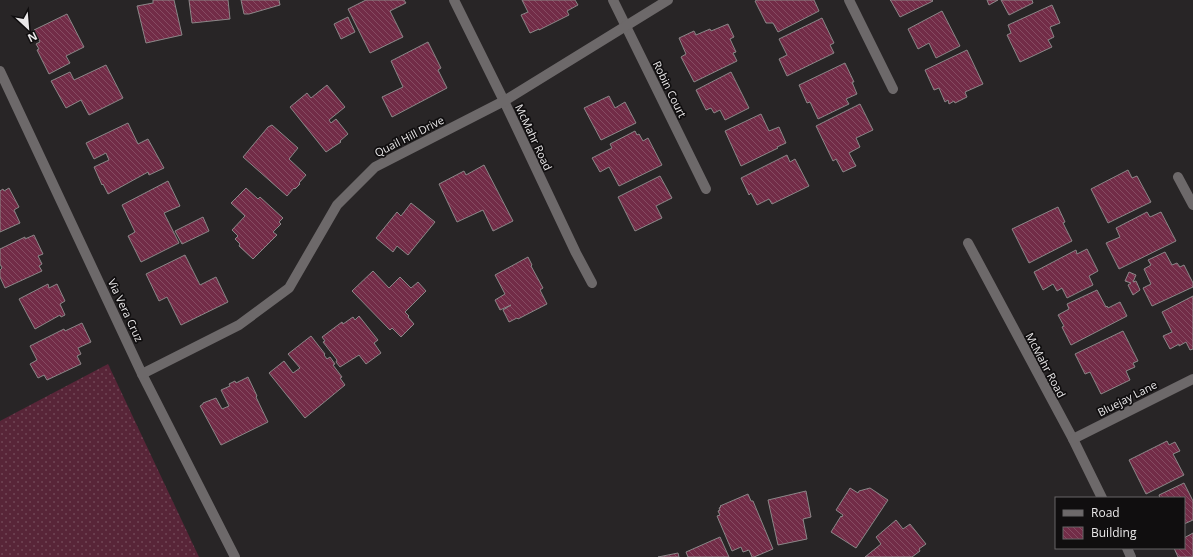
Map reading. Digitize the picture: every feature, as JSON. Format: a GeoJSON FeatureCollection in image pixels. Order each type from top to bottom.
{"type":"FeatureCollection","features":[{"type":"Feature","properties":{"kind":"street","name":"McMahr Road"},"geometry":{"type":"LineString","coordinates":[[454,0],[504,100],[592,284]]}},
{"type":"Feature","properties":{"kind":"street","name":"Robin Court"},"geometry":{"type":"LineString","coordinates":[[613,0],[706,189]]}},
{"type":"Feature","properties":{"kind":"street","name":"Quail Hill Drive"},"geometry":{"type":"LineString","coordinates":[[142,374],[239,325],[289,288],[337,205],[375,167],[504,100],[668,0]]}},
{"type":"Feature","properties":{"kind":"street"},"geometry":{"type":"LineString","coordinates":[[849,0],[893,89]]}},
{"type":"Feature","properties":{"kind":"street","name":"Via Vera Cruz"},"geometry":{"type":"LineString","coordinates":[[0,71],[142,374],[235,557]]}},
{"type":"Feature","properties":{"kind":"street"},"geometry":{"type":"LineString","coordinates":[[1178,177],[1193,205]]}},
{"type":"Feature","properties":{"kind":"street","name":"McMahr Road"},"geometry":{"type":"LineString","coordinates":[[968,243],[1101,497]]}},
{"type":"Feature","properties":{"kind":"street","name":"Bluejay Lane"},"geometry":{"type":"LineString","coordinates":[[1072,439],[1193,379]]}},
{"type":"Feature","properties":{"kind":"shaded area"},"geometry":{"type":"Polygon","coordinates":[[[108,364],[199,557],[0,557],[0,421],[108,364]]]}},
{"type":"Feature","properties":{"kind":"building"},"geometry":{"type":"Polygon","coordinates":[[[153,0],[174,0],[182,35],[146,43],[137,6],[153,3],[153,0]]]}},
{"type":"Feature","properties":{"kind":"building"},"geometry":{"type":"Polygon","coordinates":[[[189,0],[228,0],[230,19],[192,23],[189,0]]]}},
{"type":"Feature","properties":{"kind":"building"},"geometry":{"type":"Polygon","coordinates":[[[241,0],[279,0],[280,5],[249,14],[244,14],[241,0]]]}},
{"type":"Feature","properties":{"kind":"building"},"geometry":{"type":"Polygon","coordinates":[[[366,0],[404,0],[406,3],[390,11],[403,37],[370,53],[348,9],[366,0]]]}},
{"type":"Feature","properties":{"kind":"building"},"geometry":{"type":"Polygon","coordinates":[[[522,0],[575,0],[578,5],[567,11],[569,15],[530,33],[521,15],[528,12],[522,0]]]}},
{"type":"Feature","properties":{"kind":"building"},"geometry":{"type":"Polygon","coordinates":[[[814,0],[819,11],[778,32],[773,23],[766,23],[755,1],[814,0]]]}},
{"type":"Feature","properties":{"kind":"building"},"geometry":{"type":"Polygon","coordinates":[[[890,0],[932,0],[933,1],[900,17],[890,0]]]}},
{"type":"Feature","properties":{"kind":"building"},"geometry":{"type":"Polygon","coordinates":[[[987,0],[998,0],[989,5],[987,0]]]}},
{"type":"Feature","properties":{"kind":"building"},"geometry":{"type":"Polygon","coordinates":[[[1001,0],[1032,0],[1033,3],[1009,15],[1001,0]]]}},
{"type":"Feature","properties":{"kind":"building"},"geometry":{"type":"Polygon","coordinates":[[[1052,5],[1060,23],[1050,27],[1054,37],[1048,40],[1052,47],[1020,62],[1007,35],[1011,33],[1008,25],[1052,5]]]}},
{"type":"Feature","properties":{"kind":"building"},"geometry":{"type":"Polygon","coordinates":[[[942,11],[960,46],[936,58],[929,43],[918,49],[908,29],[942,11]]]}},
{"type":"Feature","properties":{"kind":"building"},"geometry":{"type":"Polygon","coordinates":[[[67,14],[84,47],[66,56],[70,63],[49,74],[37,50],[39,49],[36,44],[40,42],[34,30],[67,14]]]}},
{"type":"Feature","properties":{"kind":"building"},"geometry":{"type":"Polygon","coordinates":[[[348,17],[355,32],[341,39],[334,24],[348,17]]]}},
{"type":"Feature","properties":{"kind":"building"},"geometry":{"type":"Polygon","coordinates":[[[822,18],[834,43],[830,45],[834,53],[787,76],[779,59],[787,55],[779,39],[822,18]]]}},
{"type":"Feature","properties":{"kind":"building"},"geometry":{"type":"Polygon","coordinates":[[[728,24],[734,37],[730,39],[736,52],[733,53],[737,61],[694,82],[681,57],[686,54],[679,38],[694,31],[696,35],[728,24]]]}},
{"type":"Feature","properties":{"kind":"building"},"geometry":{"type":"Polygon","coordinates":[[[428,42],[441,68],[438,70],[447,88],[392,117],[382,97],[403,87],[391,61],[428,42]]]}},
{"type":"Feature","properties":{"kind":"building"},"geometry":{"type":"Polygon","coordinates":[[[967,50],[983,84],[965,92],[967,97],[955,103],[954,101],[949,104],[948,100],[945,102],[939,88],[934,90],[925,70],[967,50]]]}},
{"type":"Feature","properties":{"kind":"building"},"geometry":{"type":"Polygon","coordinates":[[[845,63],[854,82],[852,82],[857,94],[846,99],[849,104],[818,119],[810,102],[807,103],[799,85],[845,63]]]}},
{"type":"Feature","properties":{"kind":"building"},"geometry":{"type":"Polygon","coordinates":[[[106,65],[123,98],[89,115],[81,100],[66,108],[51,81],[70,72],[74,80],[106,65]]]}},
{"type":"Feature","properties":{"kind":"building"},"geometry":{"type":"Polygon","coordinates":[[[731,72],[749,108],[725,120],[720,110],[714,113],[711,108],[706,110],[696,90],[731,72]]]}},
{"type":"Feature","properties":{"kind":"building"},"geometry":{"type":"Polygon","coordinates":[[[327,85],[345,107],[329,120],[331,123],[336,119],[348,134],[340,141],[341,142],[326,152],[290,107],[307,93],[311,98],[327,85]]]}},
{"type":"Feature","properties":{"kind":"building"},"geometry":{"type":"Polygon","coordinates":[[[609,96],[615,108],[625,102],[636,123],[601,140],[584,108],[609,96]]]}},
{"type":"Feature","properties":{"kind":"building"},"geometry":{"type":"Polygon","coordinates":[[[860,104],[873,130],[856,138],[860,147],[849,153],[856,166],[843,172],[836,159],[833,161],[816,126],[860,104]]]}},
{"type":"Feature","properties":{"kind":"building"},"geometry":{"type":"Polygon","coordinates":[[[761,114],[769,131],[779,127],[786,143],[741,166],[725,131],[761,114]]]}},
{"type":"Feature","properties":{"kind":"building"},"geometry":{"type":"Polygon","coordinates":[[[128,123],[138,144],[148,139],[164,168],[149,175],[148,172],[108,194],[94,167],[109,160],[106,153],[94,159],[86,143],[128,123]]]}},
{"type":"Feature","properties":{"kind":"building"},"geometry":{"type":"Polygon","coordinates":[[[272,125],[298,148],[289,159],[306,175],[299,183],[300,184],[287,196],[243,157],[268,127],[272,125]]]}},
{"type":"Feature","properties":{"kind":"building"},"geometry":{"type":"Polygon","coordinates":[[[635,131],[637,135],[639,134],[643,141],[648,138],[662,165],[619,186],[609,167],[600,172],[592,158],[612,148],[610,144],[635,131]]]}},
{"type":"Feature","properties":{"kind":"building"},"geometry":{"type":"Polygon","coordinates":[[[787,155],[790,162],[795,159],[809,186],[772,204],[769,199],[757,205],[751,193],[749,195],[741,178],[787,155]]]}},
{"type":"Feature","properties":{"kind":"building"},"geometry":{"type":"Polygon","coordinates":[[[484,165],[513,221],[493,231],[483,210],[457,222],[439,184],[464,171],[466,175],[484,165]]]}},
{"type":"Feature","properties":{"kind":"building"},"geometry":{"type":"Polygon","coordinates":[[[1128,170],[1132,178],[1137,176],[1151,202],[1108,223],[1091,189],[1128,170]]]}},
{"type":"Feature","properties":{"kind":"building"},"geometry":{"type":"Polygon","coordinates":[[[660,176],[672,198],[656,206],[662,218],[635,231],[618,197],[660,176]]]}},
{"type":"Feature","properties":{"kind":"building"},"geometry":{"type":"Polygon","coordinates":[[[168,181],[180,206],[164,213],[179,243],[141,262],[128,236],[135,232],[122,205],[168,181]]]}},
{"type":"Feature","properties":{"kind":"building"},"geometry":{"type":"Polygon","coordinates":[[[9,188],[19,207],[14,210],[20,223],[0,232],[0,191],[3,189],[4,191],[9,188]]]}},
{"type":"Feature","properties":{"kind":"building"},"geometry":{"type":"Polygon","coordinates":[[[246,188],[258,199],[260,197],[283,218],[279,222],[281,224],[273,232],[277,235],[253,259],[239,246],[240,244],[235,239],[238,236],[232,230],[245,216],[231,203],[246,188]]]}},
{"type":"Feature","properties":{"kind":"building"},"geometry":{"type":"Polygon","coordinates":[[[411,203],[435,222],[408,255],[397,246],[393,252],[376,238],[397,212],[401,216],[411,203]]]}},
{"type":"Feature","properties":{"kind":"building"},"geometry":{"type":"Polygon","coordinates":[[[1058,207],[1065,222],[1063,223],[1072,241],[1029,263],[1012,229],[1058,207]]]}},
{"type":"Feature","properties":{"kind":"building"},"geometry":{"type":"Polygon","coordinates":[[[1147,212],[1150,217],[1161,212],[1176,241],[1119,269],[1106,243],[1120,237],[1116,228],[1147,212]]]}},
{"type":"Feature","properties":{"kind":"building"},"geometry":{"type":"Polygon","coordinates":[[[203,217],[209,231],[182,244],[175,231],[203,217]]]}},
{"type":"Feature","properties":{"kind":"building"},"geometry":{"type":"Polygon","coordinates":[[[34,235],[43,254],[38,256],[42,264],[39,266],[42,271],[5,288],[0,277],[0,270],[2,268],[0,264],[0,249],[25,237],[25,239],[34,235]]]}},
{"type":"Feature","properties":{"kind":"building"},"geometry":{"type":"Polygon","coordinates":[[[1087,249],[1098,271],[1089,276],[1093,285],[1067,298],[1062,288],[1057,291],[1053,284],[1043,290],[1034,272],[1076,250],[1077,254],[1087,249]]]}},
{"type":"Feature","properties":{"kind":"building"},"geometry":{"type":"Polygon","coordinates":[[[1165,252],[1172,265],[1177,263],[1180,267],[1184,265],[1193,283],[1193,287],[1152,306],[1143,288],[1151,284],[1144,269],[1151,265],[1148,260],[1165,252]]]}},
{"type":"Feature","properties":{"kind":"building"},"geometry":{"type":"Polygon","coordinates":[[[185,255],[200,285],[216,277],[228,302],[181,325],[167,297],[159,301],[146,274],[185,255]]]}},
{"type":"Feature","properties":{"kind":"building"},"geometry":{"type":"Polygon","coordinates":[[[528,257],[532,265],[531,266],[543,288],[540,290],[547,304],[509,322],[503,310],[511,305],[500,310],[495,300],[505,294],[495,275],[528,257]]]}},
{"type":"Feature","properties":{"kind":"building"},"geometry":{"type":"Polygon","coordinates":[[[373,271],[389,288],[400,277],[411,288],[418,282],[426,291],[405,312],[414,324],[401,337],[392,328],[390,330],[352,291],[373,271]]]}},
{"type":"Feature","properties":{"kind":"building"},"geometry":{"type":"Polygon","coordinates":[[[1129,272],[1136,275],[1133,282],[1136,281],[1140,290],[1133,295],[1128,285],[1131,283],[1125,281],[1129,272]]]}},
{"type":"Feature","properties":{"kind":"building"},"geometry":{"type":"Polygon","coordinates":[[[48,284],[49,288],[57,284],[65,301],[60,304],[65,315],[61,317],[60,315],[35,329],[19,299],[48,284]]]}},
{"type":"Feature","properties":{"kind":"building"},"geometry":{"type":"Polygon","coordinates":[[[1097,290],[1106,307],[1107,306],[1108,308],[1120,302],[1127,316],[1071,345],[1058,315],[1069,309],[1067,304],[1097,290]]]}},
{"type":"Feature","properties":{"kind":"building"},"geometry":{"type":"Polygon","coordinates":[[[1193,296],[1193,349],[1190,350],[1186,342],[1170,349],[1163,336],[1172,332],[1162,312],[1193,296]]]}},
{"type":"Feature","properties":{"kind":"building"},"geometry":{"type":"Polygon","coordinates":[[[359,316],[378,340],[374,343],[381,353],[366,364],[359,355],[340,367],[336,362],[337,360],[323,342],[325,341],[322,337],[342,322],[343,324],[353,317],[355,320],[359,316]]]}},
{"type":"Feature","properties":{"kind":"building"},"geometry":{"type":"Polygon","coordinates":[[[82,323],[91,342],[78,348],[81,354],[77,356],[81,364],[47,380],[44,375],[38,378],[30,364],[37,360],[30,346],[64,329],[65,331],[82,323]]]}},
{"type":"Feature","properties":{"kind":"building"},"geometry":{"type":"Polygon","coordinates":[[[1123,331],[1138,361],[1133,363],[1135,367],[1126,371],[1130,380],[1101,394],[1090,372],[1085,374],[1075,354],[1123,331]]]}},
{"type":"Feature","properties":{"kind":"building"},"geometry":{"type":"Polygon","coordinates":[[[311,336],[325,354],[324,355],[327,359],[330,357],[335,364],[333,365],[342,377],[340,378],[345,385],[305,418],[269,373],[284,361],[293,373],[300,368],[288,354],[311,336]]]}},
{"type":"Feature","properties":{"kind":"building"},"geometry":{"type":"Polygon","coordinates":[[[248,377],[268,422],[221,445],[200,406],[203,403],[216,398],[222,409],[229,406],[221,390],[230,386],[229,384],[235,381],[236,383],[248,377]]]}},
{"type":"Feature","properties":{"kind":"building"},"geometry":{"type":"Polygon","coordinates":[[[1167,441],[1169,445],[1175,442],[1180,451],[1173,454],[1184,475],[1146,494],[1129,460],[1167,441]]]}},
{"type":"Feature","properties":{"kind":"building"},"geometry":{"type":"Polygon","coordinates":[[[1184,483],[1193,501],[1193,520],[1185,524],[1185,497],[1160,497],[1159,495],[1184,483]]]}},
{"type":"Feature","properties":{"kind":"building"},"geometry":{"type":"Polygon","coordinates":[[[850,488],[858,493],[859,491],[870,488],[888,500],[856,548],[831,532],[843,515],[836,510],[850,488]]]}},
{"type":"Feature","properties":{"kind":"building"},"geometry":{"type":"Polygon","coordinates":[[[806,491],[811,517],[803,519],[807,539],[778,545],[768,500],[806,491]]]}},
{"type":"Feature","properties":{"kind":"building"},"geometry":{"type":"Polygon","coordinates":[[[748,494],[751,501],[753,501],[773,549],[754,557],[752,557],[749,550],[743,552],[741,547],[732,551],[717,516],[720,515],[718,511],[720,510],[720,506],[748,494]]]}},
{"type":"Feature","properties":{"kind":"building"},"geometry":{"type":"Polygon","coordinates":[[[896,520],[903,529],[910,524],[926,544],[912,557],[865,557],[881,544],[876,537],[896,520]]]}},
{"type":"Feature","properties":{"kind":"building"},"geometry":{"type":"Polygon","coordinates":[[[1193,533],[1193,557],[1178,557],[1174,549],[1185,549],[1185,537],[1193,533]]]}},
{"type":"Feature","properties":{"kind":"building"},"geometry":{"type":"Polygon","coordinates":[[[720,537],[729,557],[688,557],[686,552],[720,537]]]}},
{"type":"Feature","properties":{"kind":"building"},"geometry":{"type":"Polygon","coordinates":[[[678,553],[679,557],[658,557],[678,553]]]}}]}
